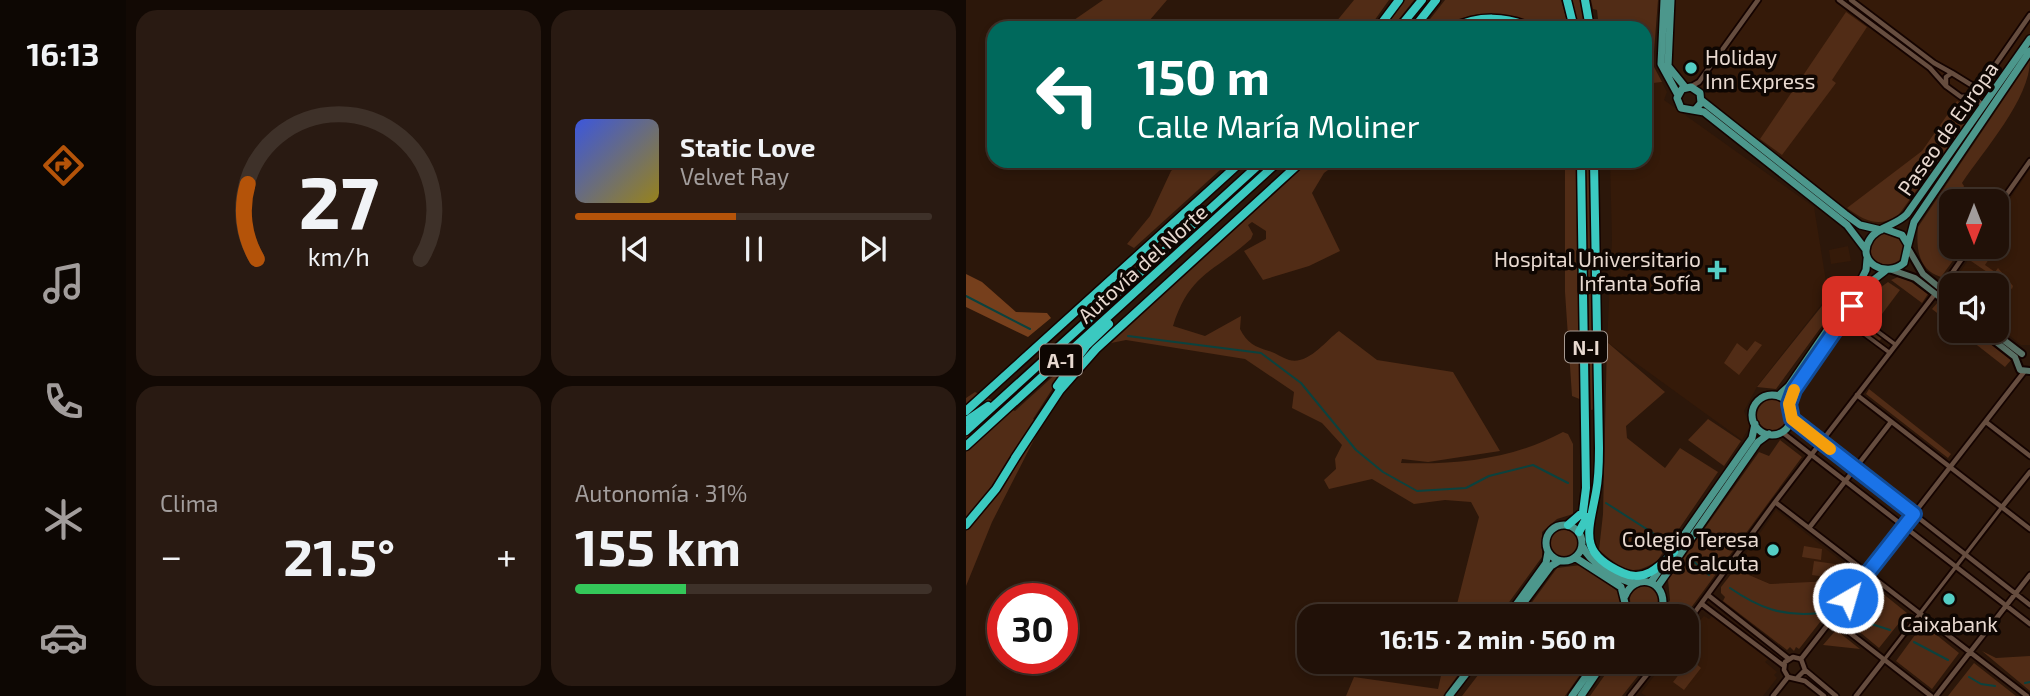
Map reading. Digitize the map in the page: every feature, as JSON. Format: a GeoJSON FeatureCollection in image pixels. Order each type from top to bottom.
{"type":"FeatureCollection","features":[{"type":"Feature","properties":{"kind":"highway"},"geometry":{"type":"LineString","coordinates":[[1383,21],[1399,0]]}},
{"type":"Feature","properties":{"kind":"highway"},"geometry":{"type":"LineString","coordinates":[[1405,21],[1422,0]]}},
{"type":"Feature","properties":{"kind":"highway"},"geometry":{"type":"LineString","coordinates":[[1420,21],[1436,0]]}},
{"type":"Feature","properties":{"kind":"highway"},"geometry":{"type":"LineString","coordinates":[[1567,0],[1572,21]]}},
{"type":"Feature","properties":{"kind":"highway"},"geometry":{"type":"LineString","coordinates":[[1585,0],[1588,21]]}},
{"type":"Feature","properties":{"kind":"highway"},"geometry":{"type":"LineString","coordinates":[[1478,21],[1513,21]]}},
{"type":"Feature","properties":{"kind":"highway"},"geometry":{"type":"LineString","coordinates":[[966,411],[1234,168]]}},
{"type":"Feature","properties":{"kind":"highway","name":"Autovía del Norte"},"geometry":{"type":"LineString","coordinates":[[966,431],[1255,168]]}},
{"type":"Feature","properties":{"kind":"highway","name":"Autovía del Norte"},"geometry":{"type":"LineString","coordinates":[[966,446],[1271,168]]}},
{"type":"Feature","properties":{"kind":"highway"},"geometry":{"type":"LineString","coordinates":[[966,525],[990,498],[1060,390],[1096,349],[1294,168]]}},
{"type":"Feature","properties":{"kind":"highway","name":"N-I"},"geometry":{"type":"LineString","coordinates":[[1568,525],[1583,512],[1586,488],[1581,168]]}},
{"type":"Feature","properties":{"kind":"highway","name":"N-I"},"geometry":{"type":"LineString","coordinates":[[1579,532],[1593,505],[1600,448],[1594,168]]}},
{"type":"Feature","properties":{"kind":"highway"},"geometry":{"type":"LineString","coordinates":[[1015,458],[1056,386],[1083,350],[1140,295],[1157,274]]}},
{"type":"Feature","properties":{"kind":"highway"},"geometry":{"type":"LineString","coordinates":[[966,421],[1000,400]]}},
{"type":"Feature","properties":{"kind":"highway"},"geometry":{"type":"LineString","coordinates":[[1593,505],[1588,536],[1592,551],[1613,569],[1640,576],[1653,572],[1674,552]]}},
{"type":"Feature","properties":{"kind":"main road"},"geometry":{"type":"LineString","coordinates":[[1664,0],[1661,64],[1678,94],[1677,103],[1683,110],[1704,112],[1847,225],[1867,252],[1873,266],[1915,278],[1938,291]]}},
{"type":"Feature","properties":{"kind":"main road"},"geometry":{"type":"LineString","coordinates":[[1671,0],[1668,66],[1687,87],[1853,220],[1866,228],[1883,229],[1902,235],[1923,274],[1938,291]]}},
{"type":"Feature","properties":{"kind":"main road","name":"Paseo de Europa"},"geometry":{"type":"LineString","coordinates":[[1883,229],[1907,214],[2030,39]]}},
{"type":"Feature","properties":{"kind":"main road","name":"Paseo de Europa"},"geometry":{"type":"LineString","coordinates":[[1908,248],[1912,227],[1919,214],[2030,51]]}},
{"type":"Feature","properties":{"kind":"main road"},"geometry":{"type":"LineString","coordinates":[[1678,94],[1687,87]]}},
{"type":"Feature","properties":{"kind":"main road"},"geometry":{"type":"LineString","coordinates":[[1695,110],[1701,97]]}},
{"type":"Feature","properties":{"kind":"main road"},"geometry":{"type":"LineString","coordinates":[[1655,584],[1752,438],[1755,424],[1753,408],[1758,401],[1778,396],[1789,386],[1862,279],[1866,271],[1870,237],[1883,229]]}},
{"type":"Feature","properties":{"kind":"main road"},"geometry":{"type":"LineString","coordinates":[[1655,584],[1758,442],[1769,434],[1782,432],[1792,419],[1789,404],[1794,390],[1867,285],[1904,263],[1908,248]]}},
{"type":"Feature","properties":{"kind":"main road"},"geometry":{"type":"LineString","coordinates":[[2009,342],[2026,353],[2017,361]]}},
{"type":"Feature","properties":{"kind":"main road"},"geometry":{"type":"LineString","coordinates":[[1996,343],[2027,371]]}},
{"type":"Feature","properties":{"kind":"main road"},"geometry":{"type":"LineString","coordinates":[[1778,396],[1789,404]]}},
{"type":"Feature","properties":{"kind":"main road"},"geometry":{"type":"LineString","coordinates":[[1755,424],[1769,434]]}},
{"type":"Feature","properties":{"kind":"main road"},"geometry":{"type":"LineString","coordinates":[[1568,525],[1579,532],[1588,556],[1625,581],[1655,584]]}},
{"type":"Feature","properties":{"kind":"main road","name":"N-I"},"geometry":{"type":"LineString","coordinates":[[1517,604],[1546,563],[1548,535],[1556,527],[1568,525]]}},
{"type":"Feature","properties":{"kind":"main road"},"geometry":{"type":"LineString","coordinates":[[1576,558],[1583,547]]}},
{"type":"Feature","properties":{"kind":"main road"},"geometry":{"type":"LineString","coordinates":[[1548,552],[1559,561]]}},
{"type":"Feature","properties":{"kind":"main road"},"geometry":{"type":"LineString","coordinates":[[1523,604],[1551,566],[1559,561],[1576,558],[1621,587],[1627,604]]}},
{"type":"Feature","properties":{"kind":"main road"},"geometry":{"type":"LineString","coordinates":[[1625,596],[1634,583]]}},
{"type":"Feature","properties":{"kind":"main road"},"geometry":{"type":"LineString","coordinates":[[1655,584],[1662,604]]}},
{"type":"Feature","properties":{"kind":"main road"},"geometry":{"type":"LineString","coordinates":[[1449,696],[1466,674]]}},
{"type":"Feature","properties":{"kind":"main road"},"geometry":{"type":"LineString","coordinates":[[1455,696],[1471,674]]}},
{"type":"Feature","properties":{"kind":"main road"},"geometry":{"type":"LineString","coordinates":[[1572,696],[1588,674]]}},
{"type":"Feature","properties":{"kind":"main road"},"geometry":{"type":"LineString","coordinates":[[1581,696],[1596,674]]}},
{"type":"Feature","properties":{"kind":"street"},"geometry":{"type":"LineString","coordinates":[[1687,87],[1699,82],[1758,0]]}},
{"type":"Feature","properties":{"kind":"street"},"geometry":{"type":"LineString","coordinates":[[1839,0],[1930,68],[1946,86],[1965,99],[1972,96]]}},
{"type":"Feature","properties":{"kind":"street"},"geometry":{"type":"LineString","coordinates":[[1851,0],[1934,63],[1973,86]]}},
{"type":"Feature","properties":{"kind":"street"},"geometry":{"type":"LineString","coordinates":[[1859,15],[1864,10]]}},
{"type":"Feature","properties":{"kind":"street"},"geometry":{"type":"LineString","coordinates":[[1973,86],[1984,81],[2030,15]]}},
{"type":"Feature","properties":{"kind":"street"},"geometry":{"type":"LineString","coordinates":[[1946,86],[1946,77],[1952,73]]}},
{"type":"Feature","properties":{"kind":"street"},"geometry":{"type":"LineString","coordinates":[[1699,82],[1701,97]]}},
{"type":"Feature","properties":{"kind":"street"},"geometry":{"type":"LineString","coordinates":[[1972,96],[1973,86]]}},
{"type":"Feature","properties":{"kind":"street"},"geometry":{"type":"LineString","coordinates":[[1972,96],[1984,106]]}},
{"type":"Feature","properties":{"kind":"street"},"geometry":{"type":"LineString","coordinates":[[2009,191],[2030,161]]}},
{"type":"Feature","properties":{"kind":"street"},"geometry":{"type":"LineString","coordinates":[[1699,608],[1775,502],[1961,259]]}},
{"type":"Feature","properties":{"kind":"street"},"geometry":{"type":"LineString","coordinates":[[1865,322],[1896,345]]}},
{"type":"Feature","properties":{"kind":"street"},"geometry":{"type":"LineString","coordinates":[[1859,330],[1890,353]]}},
{"type":"Feature","properties":{"kind":"street"},"geometry":{"type":"LineString","coordinates":[[1801,659],[2027,371]]}},
{"type":"Feature","properties":{"kind":"street"},"geometry":{"type":"LineString","coordinates":[[1857,394],[2030,529]]}},
{"type":"Feature","properties":{"kind":"street"},"geometry":{"type":"LineString","coordinates":[[1792,419],[2030,605]]}},
{"type":"Feature","properties":{"kind":"street"},"geometry":{"type":"LineString","coordinates":[[1809,528],[1891,422]]}},
{"type":"Feature","properties":{"kind":"street"},"geometry":{"type":"LineString","coordinates":[[1986,422],[2030,456]]}},
{"type":"Feature","properties":{"kind":"street"},"geometry":{"type":"LineString","coordinates":[[1782,432],[2030,624]]}},
{"type":"Feature","properties":{"kind":"street"},"geometry":{"type":"LineString","coordinates":[[1856,696],[2030,472]]}},
{"type":"Feature","properties":{"kind":"street"},"geometry":{"type":"LineString","coordinates":[[1775,502],[2027,696]]}},
{"type":"Feature","properties":{"kind":"street"},"geometry":{"type":"LineString","coordinates":[[1832,619],[1933,696],[2030,575]]}},
{"type":"Feature","properties":{"kind":"street"},"geometry":{"type":"LineString","coordinates":[[1708,596],[1788,659],[1801,659]]}},
{"type":"Feature","properties":{"kind":"street"},"geometry":{"type":"LineString","coordinates":[[1702,604],[1784,666],[1788,677]]}},
{"type":"Feature","properties":{"kind":"street"},"geometry":{"type":"LineString","coordinates":[[1784,666],[1788,659]]}},
{"type":"Feature","properties":{"kind":"street"},"geometry":{"type":"LineString","coordinates":[[1801,659],[1805,670],[1836,696]]}},
{"type":"Feature","properties":{"kind":"street"},"geometry":{"type":"LineString","coordinates":[[1797,679],[1805,670]]}},
{"type":"Feature","properties":{"kind":"street"},"geometry":{"type":"LineString","coordinates":[[1632,695],[1648,674]]}},
{"type":"Feature","properties":{"kind":"street"},"geometry":{"type":"LineString","coordinates":[[1788,677],[1797,679],[1824,696]]}},
{"type":"Feature","properties":{"kind":"street"},"geometry":{"type":"LineString","coordinates":[[1773,696],[1788,677]]}},
{"type":"Feature","properties":{"kind":"shaded area"},"geometry":{"type":"Polygon","coordinates":[[[1103,0],[1167,0],[1149,21],[1074,20],[1103,0]]]}},
{"type":"Feature","properties":{"kind":"shaded area"},"geometry":{"type":"Polygon","coordinates":[[[1354,0],[1389,0],[1374,21],[1337,21],[1354,0]]]}},
{"type":"Feature","properties":{"kind":"shaded area"},"geometry":{"type":"Polygon","coordinates":[[[1405,0],[1414,0],[1398,21],[1390,21],[1405,0]]]}},
{"type":"Feature","properties":{"kind":"shaded area"},"geometry":{"type":"Polygon","coordinates":[[[1445,0],[1561,0],[1567,21],[1529,21],[1502,14],[1478,14],[1456,21],[1428,21],[1445,0]]]}},
{"type":"Feature","properties":{"kind":"shaded area"},"geometry":{"type":"Polygon","coordinates":[[[1570,0],[1581,0],[1584,21],[1575,21],[1570,0]]]}},
{"type":"Feature","properties":{"kind":"shaded area"},"geometry":{"type":"Polygon","coordinates":[[[1591,0],[1658,0],[1653,65],[1662,82],[1652,83],[1652,21],[1598,21],[1597,10],[1593,9],[1591,0]]]}},
{"type":"Feature","properties":{"kind":"shaded area"},"geometry":{"type":"Polygon","coordinates":[[[1671,0],[2030,0],[2030,39],[1946,160],[1893,226],[1866,227],[1689,87],[1668,66],[1671,0]]]}},
{"type":"Feature","properties":{"kind":"shaded area"},"geometry":{"type":"Polygon","coordinates":[[[1846,12],[1867,27],[1832,80],[1836,83],[1782,155],[1760,139],[1846,12]]]}},
{"type":"Feature","properties":{"kind":"shaded area"},"geometry":{"type":"Polygon","coordinates":[[[2030,60],[2028,75],[2014,107],[1962,183],[1963,189],[1943,189],[2030,60]]]}},
{"type":"Feature","properties":{"kind":"shaded area","name":"Hospital Universitario Infanta Sofía"},"geometry":{"type":"Polygon","coordinates":[[[1662,82],[1667,92],[1664,100],[1814,207],[1829,300],[1824,301],[1758,385],[1744,411],[1750,426],[1742,440],[1607,342],[1612,240],[1610,168],[1652,168],[1652,83],[1662,82]]]}},
{"type":"Feature","properties":{"kind":"shaded area"},"geometry":{"type":"Polygon","coordinates":[[[1957,101],[1974,111],[1897,217],[1883,222],[1871,221],[1847,208],[1922,151],[1957,101]]]}},
{"type":"Feature","properties":{"kind":"shaded area"},"geometry":{"type":"Polygon","coordinates":[[[1174,168],[1222,168],[1134,248],[1127,244],[1150,216],[1174,168]]]}},
{"type":"Feature","properties":{"kind":"shaded area"},"geometry":{"type":"Polygon","coordinates":[[[1302,168],[1331,168],[1324,173],[1312,193],[1340,251],[1309,266],[1263,280],[1244,251],[1266,239],[1266,231],[1252,222],[1248,225],[1253,234],[1251,239],[1196,283],[1187,294],[1173,326],[1205,336],[1241,316],[1240,329],[1252,344],[1296,361],[1310,356],[1339,331],[1377,360],[1453,372],[1500,451],[1428,462],[1402,459],[1401,463],[1443,463],[1505,454],[1563,432],[1568,434],[1573,444],[1573,514],[1557,519],[1542,532],[1542,557],[1508,604],[1457,604],[1479,517],[1471,502],[1445,500],[1414,504],[1372,479],[1329,489],[1324,480],[1336,469],[1335,459],[1342,445],[1322,423],[1292,408],[1294,392],[1245,359],[1126,340],[1111,343],[1302,168]]]}},
{"type":"Feature","properties":{"kind":"shaded area"},"geometry":{"type":"Polygon","coordinates":[[[1565,168],[1577,168],[1582,400],[1572,396],[1565,292],[1565,168]]]}},
{"type":"Feature","properties":{"kind":"shaded area"},"geometry":{"type":"Polygon","coordinates":[[[1585,168],[1590,168],[1596,409],[1591,410],[1585,168]]]}},
{"type":"Feature","properties":{"kind":"shaded area"},"geometry":{"type":"Polygon","coordinates":[[[2030,169],[2030,345],[2021,345],[2009,335],[2009,273],[1959,273],[1969,259],[2009,259],[2009,200],[2030,169]]]}},
{"type":"Feature","properties":{"kind":"shaded area"},"geometry":{"type":"Polygon","coordinates":[[[1939,196],[1939,259],[1954,259],[1944,273],[1939,273],[1939,276],[1927,269],[1920,257],[1918,227],[1939,196]]]}},
{"type":"Feature","properties":{"kind":"shaded area"},"geometry":{"type":"Polygon","coordinates":[[[1887,232],[1899,238],[1905,250],[1899,262],[1887,268],[1875,262],[1869,250],[1875,238],[1887,232]]]}},
{"type":"Feature","properties":{"kind":"shaded area"},"geometry":{"type":"Polygon","coordinates":[[[1848,246],[1851,261],[1831,264],[1829,250],[1848,246]]]}},
{"type":"Feature","properties":{"kind":"shaded area"},"geometry":{"type":"Polygon","coordinates":[[[1968,259],[1989,259],[1985,265],[1995,272],[1998,268],[2002,273],[1989,273],[1968,259]]]}},
{"type":"Feature","properties":{"kind":"shaded area"},"geometry":{"type":"Polygon","coordinates":[[[966,274],[982,282],[1016,312],[1047,313],[1051,318],[1028,337],[966,307],[966,274]]]}},
{"type":"Feature","properties":{"kind":"shaded area"},"geometry":{"type":"Polygon","coordinates":[[[1898,277],[1910,281],[1928,294],[1922,303],[1891,280],[1898,277]]]}},
{"type":"Feature","properties":{"kind":"shaded area"},"geometry":{"type":"Polygon","coordinates":[[[1888,282],[1900,290],[1873,326],[1857,314],[1877,290],[1888,282]]]}},
{"type":"Feature","properties":{"kind":"shaded area"},"geometry":{"type":"Polygon","coordinates":[[[1834,301],[1835,308],[1776,389],[1757,387],[1825,302],[1834,301]]]}},
{"type":"Feature","properties":{"kind":"shaded area"},"geometry":{"type":"Polygon","coordinates":[[[1938,302],[1939,303],[1939,315],[1932,309],[1938,302]]]}},
{"type":"Feature","properties":{"kind":"shaded area"},"geometry":{"type":"Polygon","coordinates":[[[1856,316],[1883,337],[1878,342],[1851,322],[1856,316]]]}},
{"type":"Feature","properties":{"kind":"shaded area"},"geometry":{"type":"Polygon","coordinates":[[[1755,341],[1762,345],[1739,375],[1724,363],[1737,343],[1747,351],[1755,341]]]}},
{"type":"Feature","properties":{"kind":"shaded area"},"geometry":{"type":"Polygon","coordinates":[[[1607,342],[1665,392],[1626,426],[1627,438],[1665,468],[1680,448],[1718,472],[1657,561],[1633,570],[1614,562],[1599,550],[1603,514],[1607,342]]]}},
{"type":"Feature","properties":{"kind":"shaded area"},"geometry":{"type":"Polygon","coordinates":[[[1974,343],[1989,343],[2011,360],[2005,367],[1974,343]]]}},
{"type":"Feature","properties":{"kind":"shaded area"},"geometry":{"type":"Polygon","coordinates":[[[1071,360],[1033,419],[1042,424],[992,522],[966,586],[966,398],[975,392],[1015,411],[1071,360]]]}},
{"type":"Feature","properties":{"kind":"shaded area"},"geometry":{"type":"Polygon","coordinates":[[[1869,389],[1951,454],[1948,458],[1866,394],[1869,389]]]}},
{"type":"Feature","properties":{"kind":"shaded area"},"geometry":{"type":"Polygon","coordinates":[[[1772,399],[1783,404],[1788,415],[1783,426],[1772,431],[1761,426],[1756,415],[1761,404],[1772,399]]]}},
{"type":"Feature","properties":{"kind":"shaded area"},"geometry":{"type":"Polygon","coordinates":[[[1708,419],[1741,441],[1724,466],[1688,440],[1708,419]]]}},
{"type":"Feature","properties":{"kind":"shaded area"},"geometry":{"type":"Polygon","coordinates":[[[1780,440],[1802,457],[1694,604],[1668,604],[1668,580],[1759,452],[1769,456],[1780,440]]]}},
{"type":"Feature","properties":{"kind":"shaded area"},"geometry":{"type":"Polygon","coordinates":[[[1776,510],[1858,574],[1853,580],[1770,584],[1735,569],[1776,510]]]}},
{"type":"Feature","properties":{"kind":"shaded area"},"geometry":{"type":"Polygon","coordinates":[[[1565,528],[1571,529],[1579,537],[1579,549],[1571,557],[1565,558],[1559,557],[1551,549],[1550,543],[1551,537],[1559,529],[1565,528]]]}},
{"type":"Feature","properties":{"kind":"shaded area"},"geometry":{"type":"Polygon","coordinates":[[[1804,546],[1822,549],[1821,560],[1802,557],[1804,546]]]}},
{"type":"Feature","properties":{"kind":"shaded area"},"geometry":{"type":"Polygon","coordinates":[[[1814,561],[1842,565],[1840,579],[1812,575],[1814,561]]]}},
{"type":"Feature","properties":{"kind":"shaded area"},"geometry":{"type":"Polygon","coordinates":[[[1581,565],[1620,593],[1620,604],[1531,604],[1557,568],[1581,565]]]}},
{"type":"Feature","properties":{"kind":"shaded area"},"geometry":{"type":"Polygon","coordinates":[[[1735,569],[1770,584],[1853,580],[1799,649],[1796,647],[1794,651],[1790,647],[1787,650],[1723,601],[1725,597],[1721,593],[1721,587],[1735,569]]]}},
{"type":"Feature","properties":{"kind":"shaded area"},"geometry":{"type":"Polygon","coordinates":[[[1871,584],[1907,613],[1879,648],[1844,619],[1871,584]]]}},
{"type":"Feature","properties":{"kind":"shaded area"},"geometry":{"type":"Polygon","coordinates":[[[1639,586],[1649,586],[1657,594],[1657,604],[1631,604],[1631,594],[1639,586]]]}},
{"type":"Feature","properties":{"kind":"shaded area"},"geometry":{"type":"Polygon","coordinates":[[[1704,616],[1709,619],[1712,616],[1768,659],[1765,662],[1777,672],[1774,675],[1777,678],[1763,696],[1646,696],[1641,693],[1656,674],[1699,674],[1699,621],[1704,616]]]}},
{"type":"Feature","properties":{"kind":"shaded area"},"geometry":{"type":"Polygon","coordinates":[[[1923,624],[1959,653],[1932,689],[1896,661],[1923,624]]]}},
{"type":"Feature","properties":{"kind":"shaded area"},"geometry":{"type":"Polygon","coordinates":[[[1836,630],[1860,649],[1823,645],[1836,630]]]}},
{"type":"Feature","properties":{"kind":"shaded area"},"geometry":{"type":"Polygon","coordinates":[[[1982,651],[1996,658],[2030,656],[2030,691],[1982,651]]]}},
{"type":"Feature","properties":{"kind":"shaded area"},"geometry":{"type":"Polygon","coordinates":[[[1974,663],[2016,696],[1948,696],[1974,663]]]}},
{"type":"Feature","properties":{"kind":"shaded area"},"geometry":{"type":"Polygon","coordinates":[[[1441,674],[1459,674],[1443,696],[1346,696],[1354,677],[1438,689],[1441,674]]]}},
{"type":"Feature","properties":{"kind":"shaded area"},"geometry":{"type":"Polygon","coordinates":[[[1479,674],[1581,674],[1565,696],[1462,696],[1479,674]]]}},
{"type":"Feature","properties":{"kind":"shaded area"},"geometry":{"type":"Polygon","coordinates":[[[1606,674],[1639,674],[1622,696],[1590,696],[1606,674]]]}},
{"type":"Feature","properties":{"kind":"shaded area"},"geometry":{"type":"Polygon","coordinates":[[[1679,674],[1696,674],[1684,690],[1673,682],[1679,674]]]}},
{"type":"Feature","properties":{"kind":"waterway"},"geometry":{"type":"LineString","coordinates":[[966,296],[1030,329]]}},
{"type":"Feature","properties":{"kind":"waterway"},"geometry":{"type":"LineString","coordinates":[[1128,336],[1261,353],[1301,383],[1356,450],[1383,472],[1417,491],[1466,488],[1489,476],[1533,465],[1568,483]]}},
{"type":"Feature","properties":{"kind":"waterway"},"geometry":{"type":"LineString","coordinates":[[1606,503],[1670,544]]}},
{"type":"Feature","properties":{"kind":"waterway"},"geometry":{"type":"LineString","coordinates":[[1692,560],[1709,575]]}},
{"type":"Feature","properties":{"kind":"waterway"},"geometry":{"type":"LineString","coordinates":[[1730,588],[1772,610],[1794,614],[1819,613]]}},
{"type":"Feature","properties":{"kind":"waterway"},"geometry":{"type":"LineString","coordinates":[[1850,617],[1890,630]]}},
{"type":"Feature","properties":{"kind":"waterway"},"geometry":{"type":"LineString","coordinates":[[1914,642],[1948,660]]}},
{"type":"Feature","properties":{"kind":"waterway"},"geometry":{"type":"LineString","coordinates":[[1969,677],[1981,684],[1995,686]]}},
{"type":"Feature","properties":{"kind":"waterway"},"geometry":{"type":"LineString","coordinates":[[2025,683],[2030,682]]}},
{"type":"Feature","properties":{"kind":"slow traffic"},"geometry":{"type":"LineString","coordinates":[[1794,390],[1789,404],[1792,419],[1830,449]]}},
{"type":"Feature","properties":{"kind":"place","name":"Holiday Inn Express"},"geometry":{"type":"Point","coordinates":[1691,68]}},
{"type":"Feature","properties":{"kind":"place","name":"Hospital Universitario Infanta Sofía"},"geometry":{"type":"Point","coordinates":[1717,270]}},
{"type":"Feature","properties":{"kind":"place","name":"Colegio Teresa de Calcuta"},"geometry":{"type":"Point","coordinates":[1773,550]}},
{"type":"Feature","properties":{"kind":"place","name":"Caixabank"},"geometry":{"type":"Point","coordinates":[1949,599]}},
{"type":"Feature","properties":{"kind":"route"},"geometry":{"type":"LineString","coordinates":[[1848,598],[1914,514],[1792,419],[1790,397],[1852,306]]}}]}
